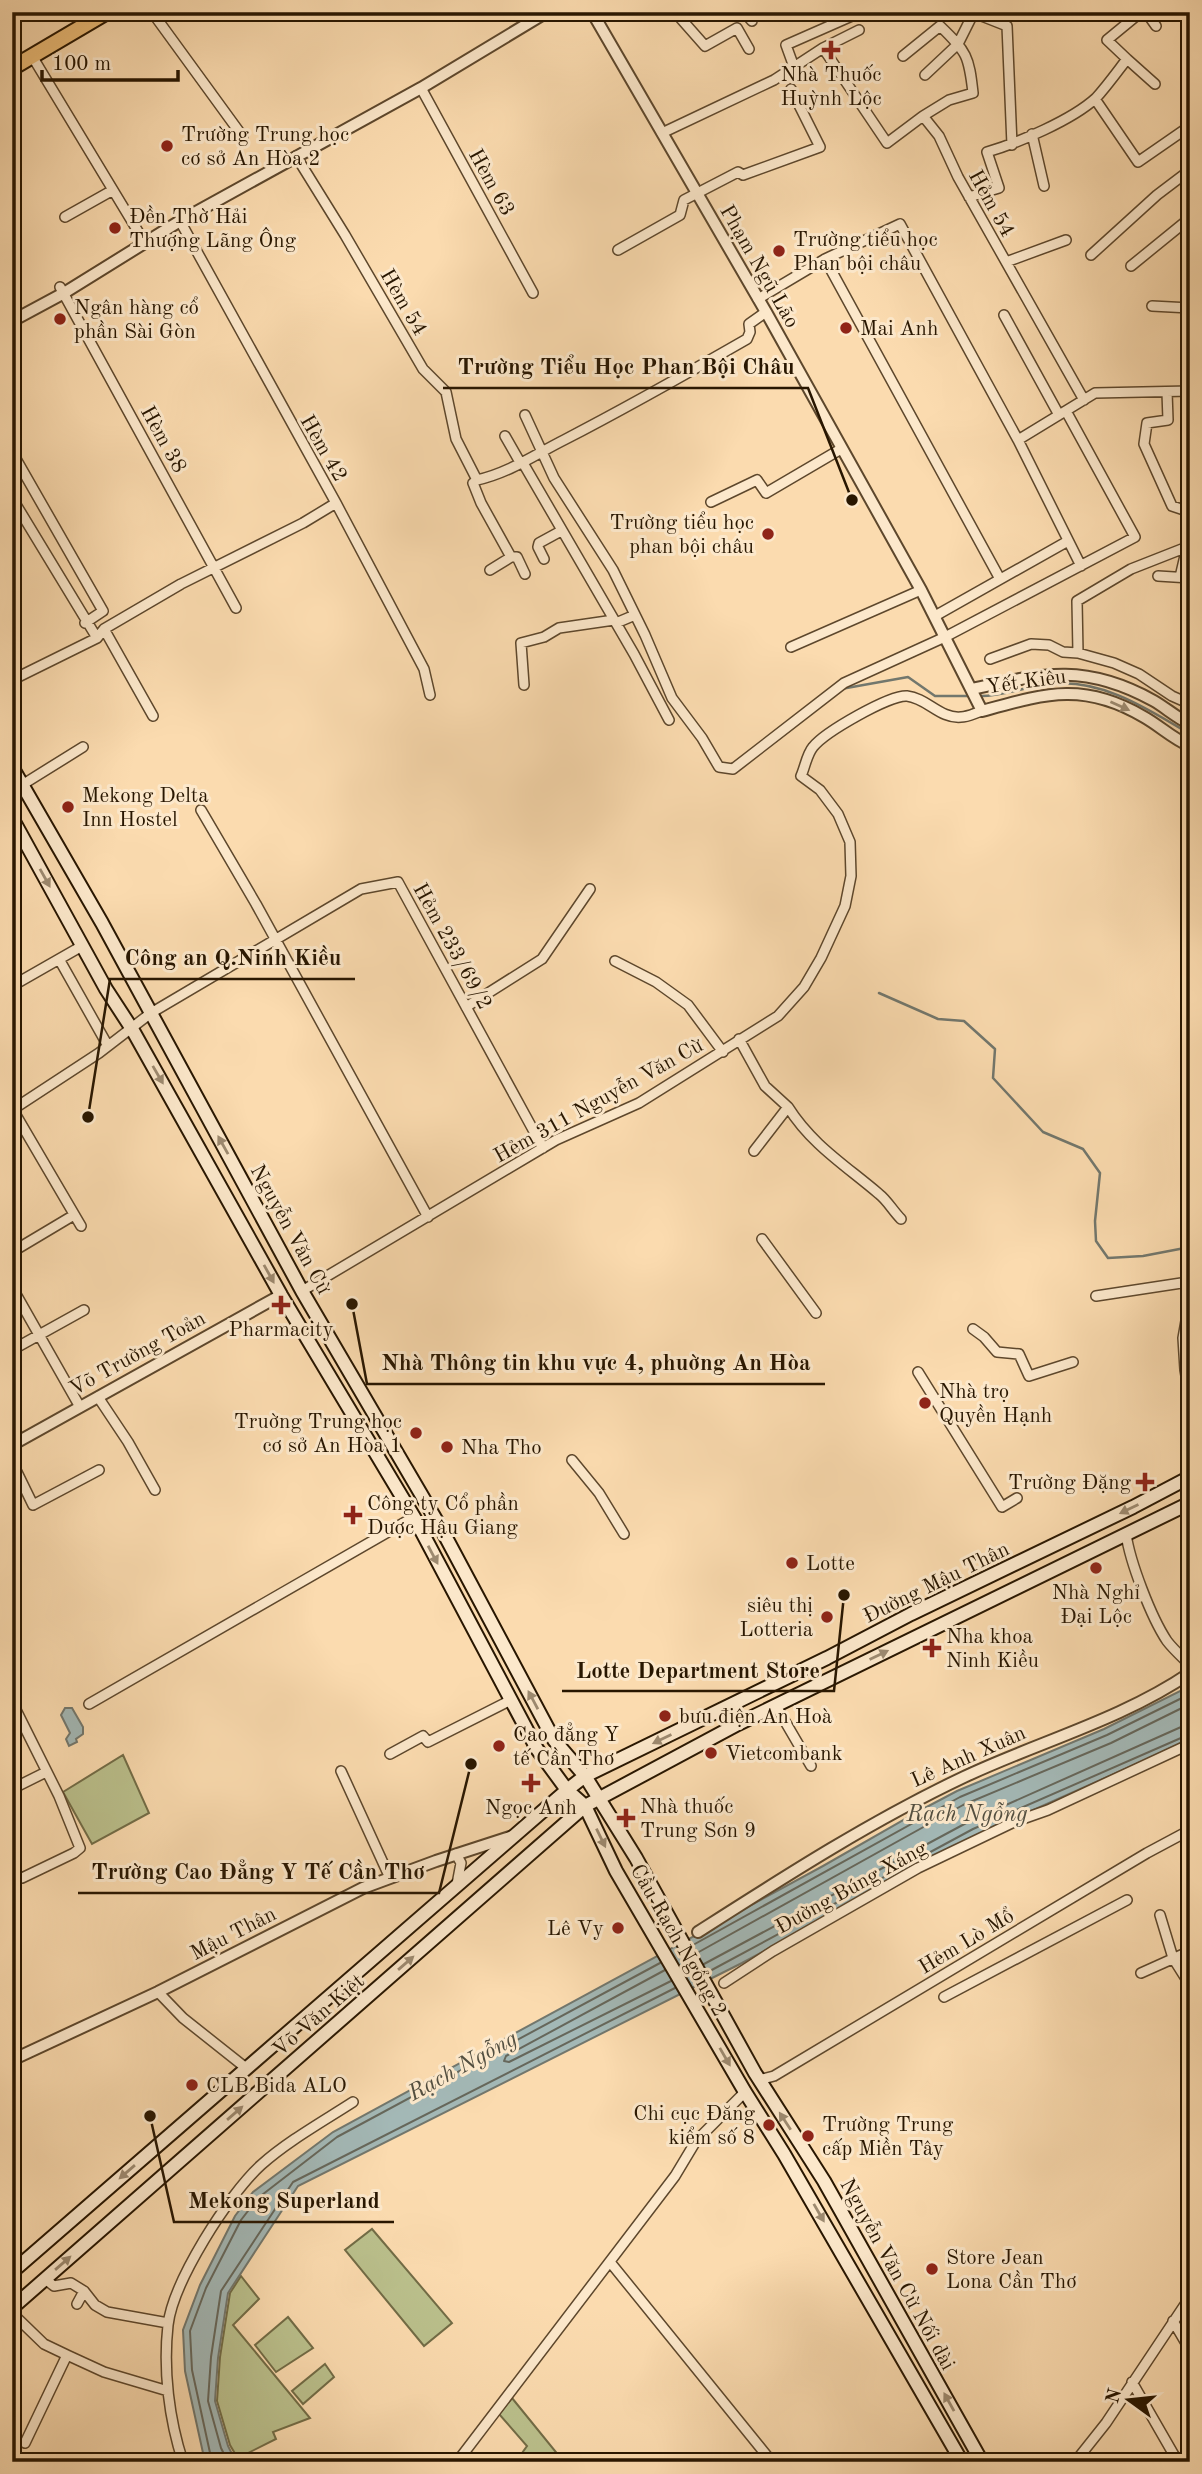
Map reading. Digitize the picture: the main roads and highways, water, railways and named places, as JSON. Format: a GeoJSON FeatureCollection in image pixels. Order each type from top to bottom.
{"type":"FeatureCollection","features":[{"type":"Feature","properties":{"kind":"highway"},"geometry":{"type":"LineString","coordinates":[[12,68],[107,12]]}},
{"type":"Feature","properties":{"kind":"main road","name":"Nguyễn Văn Cừ"},"geometry":{"type":"LineString","coordinates":[[12,767],[102,923],[300,1287],[442,1530],[554,1740],[599,1797]]}},
{"type":"Feature","properties":{"kind":"main road","name":"Nguyễn Văn Cừ"},"geometry":{"type":"LineString","coordinates":[[12,818],[106,989],[132,1029],[281,1295],[414,1517],[509,1701],[537,1749],[567,1790],[585,1806]]}},
{"type":"Feature","properties":{"kind":"main road"},"geometry":{"type":"LineString","coordinates":[[281,1295],[300,1287]]}},
{"type":"Feature","properties":{"kind":"main road","name":"Đường Mậu Thân"},"geometry":{"type":"LineString","coordinates":[[567,1790],[585,1776],[1190,1477]]}},
{"type":"Feature","properties":{"kind":"main road","name":"Đường Mậu Thân"},"geometry":{"type":"LineString","coordinates":[[599,1797],[775,1706],[1190,1503]]}},
{"type":"Feature","properties":{"kind":"main road"},"geometry":{"type":"LineString","coordinates":[[827,1658],[836,1676]]}},
{"type":"Feature","properties":{"kind":"main road","name":"Võ Văn Kiệt"},"geometry":{"type":"LineString","coordinates":[[12,2272],[567,1790]]}},
{"type":"Feature","properties":{"kind":"main road","name":"Võ Văn Kiệt"},"geometry":{"type":"LineString","coordinates":[[12,2310],[585,1806],[599,1797]]}},
{"type":"Feature","properties":{"kind":"main road","name":"Cầu Rạch Ngổng 2"},"geometry":{"type":"LineString","coordinates":[[599,1797],[636,1858],[757,2076]]}},
{"type":"Feature","properties":{"kind":"main road","name":"Cầu Rạch Ngổng 2"},"geometry":{"type":"LineString","coordinates":[[585,1806],[617,1871],[910,2371]]}},
{"type":"Feature","properties":{"kind":"main road","name":"Nguyễn Văn Cừ Nối dài"},"geometry":{"type":"LineString","coordinates":[[757,2076],[824,2181],[982,2462]]}},
{"type":"Feature","properties":{"kind":"main road"},"geometry":{"type":"LineString","coordinates":[[926,2362],[910,2371],[962,2462]]}},
{"type":"Feature","properties":{"kind":"water","name":"Rạch Ngỗng"},"geometry":{"type":"Polygon","coordinates":[[[1190,1686],[1190,1740],[977,1835],[742,1963],[298,2186],[228,2293],[218,2358],[215,2401],[228,2446],[236,2462],[205,2462],[185,2371],[183,2330],[200,2285],[235,2216],[253,2192],[333,2132],[921,1810],[957,1791],[1104,1729],[1190,1686]]]}},
{"type":"Feature","properties":{"kind":"water"},"geometry":{"type":"Polygon","coordinates":[[[65,1708],[72,1708],[83,1727],[83,1734],[76,1739],[77,1742],[69,1746],[66,1739],[70,1733],[61,1715],[65,1708]]]}},
{"type":"Feature","properties":{"kind":"waterway"},"geometry":{"type":"LineString","coordinates":[[841,689],[908,677],[935,696],[970,696]]}},
{"type":"Feature","properties":{"kind":"waterway"},"geometry":{"type":"LineString","coordinates":[[981,696],[1050,684],[1087,686],[1123,697],[1190,734]]}},
{"type":"Feature","properties":{"kind":"waterway"},"geometry":{"type":"LineString","coordinates":[[776,741],[795,726]]}},
{"type":"Feature","properties":{"kind":"waterway"},"geometry":{"type":"LineString","coordinates":[[879,993],[938,1019],[964,1021],[995,1049],[993,1078],[1043,1132],[1083,1149],[1100,1173],[1095,1221],[1096,1241],[1108,1258],[1143,1256],[1190,1247]]}},
{"type":"Feature","properties":{"kind":"place","name":"Nhà Thuốc Huỳnh Lộc"},"geometry":{"type":"Point","coordinates":[831,50]}},
{"type":"Feature","properties":{"kind":"place","name":"Trường Trung học cơ sở An Hòa 2"},"geometry":{"type":"Point","coordinates":[167,146]}},
{"type":"Feature","properties":{"kind":"place","name":"Đền Thờ Hải Thượng Lãng Ông"},"geometry":{"type":"Point","coordinates":[115,228]}},
{"type":"Feature","properties":{"kind":"place","name":"Trường tiểu học Phan bội châu"},"geometry":{"type":"Point","coordinates":[779,251]}},
{"type":"Feature","properties":{"kind":"place","name":"Ngân hàng cổ phần Sài Gòn"},"geometry":{"type":"Point","coordinates":[60,319]}},
{"type":"Feature","properties":{"kind":"place","name":"Mai Anh"},"geometry":{"type":"Point","coordinates":[846,328]}},
{"type":"Feature","properties":{"kind":"place","name":"Trường Tiểu Học Phan Bội Châu"},"geometry":{"type":"Point","coordinates":[852,500]}},
{"type":"Feature","properties":{"kind":"place","name":"Trường tiểu học phan bội châu"},"geometry":{"type":"Point","coordinates":[768,534]}},
{"type":"Feature","properties":{"kind":"place","name":"Mekong Delta Inn Hostel"},"geometry":{"type":"Point","coordinates":[68,807]}},
{"type":"Feature","properties":{"kind":"place","name":"Công an Q.Ninh Kiều"},"geometry":{"type":"Point","coordinates":[88,1117]}},
{"type":"Feature","properties":{"kind":"place","name":"Nhà Thông tin khu vực 4, phuờng An Hòa"},"geometry":{"type":"Point","coordinates":[352,1304]}},
{"type":"Feature","properties":{"kind":"place","name":"Pharmacity"},"geometry":{"type":"Point","coordinates":[281,1305]}},
{"type":"Feature","properties":{"kind":"place","name":"Nhà trọ Quyền Hạnh"},"geometry":{"type":"Point","coordinates":[925,1403]}},
{"type":"Feature","properties":{"kind":"place","name":"Truờng Trung học cơ sở An Hòa 1"},"geometry":{"type":"Point","coordinates":[416,1433]}},
{"type":"Feature","properties":{"kind":"place","name":"Nha Tho"},"geometry":{"type":"Point","coordinates":[447,1447]}},
{"type":"Feature","properties":{"kind":"place","name":"Trường Đặng"},"geometry":{"type":"Point","coordinates":[1145,1482]}},
{"type":"Feature","properties":{"kind":"place","name":"Công ty Cổ phần Dược Hậu Giang"},"geometry":{"type":"Point","coordinates":[353,1515]}},
{"type":"Feature","properties":{"kind":"place","name":"Lotte"},"geometry":{"type":"Point","coordinates":[792,1563]}},
{"type":"Feature","properties":{"kind":"place","name":"Nhà Nghỉ Đại Lộc"},"geometry":{"type":"Point","coordinates":[1096,1568]}},
{"type":"Feature","properties":{"kind":"place","name":"Lotte Department Store"},"geometry":{"type":"Point","coordinates":[844,1595]}},
{"type":"Feature","properties":{"kind":"place","name":"siêu thị Lotteria"},"geometry":{"type":"Point","coordinates":[827,1617]}},
{"type":"Feature","properties":{"kind":"place","name":"Nha khoa Ninh Kiều"},"geometry":{"type":"Point","coordinates":[932,1648]}},
{"type":"Feature","properties":{"kind":"place","name":"bưu điện An Hoà"},"geometry":{"type":"Point","coordinates":[665,1716]}},
{"type":"Feature","properties":{"kind":"place","name":"Cao đẳng Y tế Cần Thơ"},"geometry":{"type":"Point","coordinates":[499,1746]}},
{"type":"Feature","properties":{"kind":"place","name":"Vietcombank"},"geometry":{"type":"Point","coordinates":[711,1753]}},
{"type":"Feature","properties":{"kind":"place","name":"Trường Cao Đẳng Y Tế Cần Thơ"},"geometry":{"type":"Point","coordinates":[471,1764]}},
{"type":"Feature","properties":{"kind":"place","name":"Ngọc Anh"},"geometry":{"type":"Point","coordinates":[531,1783]}},
{"type":"Feature","properties":{"kind":"place","name":"Nhà thuốc Trung Sơn 9"},"geometry":{"type":"Point","coordinates":[626,1818]}},
{"type":"Feature","properties":{"kind":"place","name":"Lê Vy"},"geometry":{"type":"Point","coordinates":[618,1928]}},
{"type":"Feature","properties":{"kind":"place","name":"CLB Bida ALO"},"geometry":{"type":"Point","coordinates":[192,2085]}},
{"type":"Feature","properties":{"kind":"place","name":"Mekong Superland"},"geometry":{"type":"Point","coordinates":[150,2116]}},
{"type":"Feature","properties":{"kind":"place","name":"Chi cục Đăng kiểm số 8"},"geometry":{"type":"Point","coordinates":[769,2125]}},
{"type":"Feature","properties":{"kind":"place","name":"Trường Trung cấp Miền Tây"},"geometry":{"type":"Point","coordinates":[808,2136]}},
{"type":"Feature","properties":{"kind":"place","name":"Store Jean Lona Cần Thơ"},"geometry":{"type":"Point","coordinates":[932,2269]}}]}
